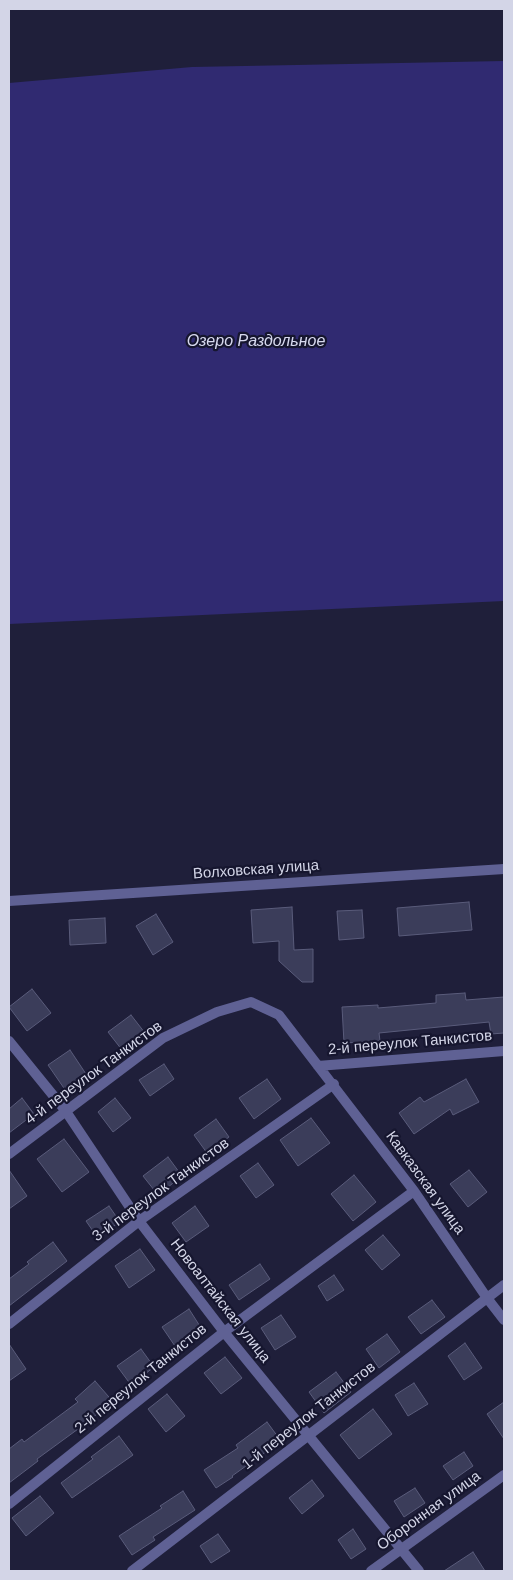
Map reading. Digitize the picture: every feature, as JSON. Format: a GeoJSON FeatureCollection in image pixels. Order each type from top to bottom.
{"type":"FeatureCollection","features":[{"type":"Feature","properties":{"kind":"street","name":"Волховская улица"},"geometry":{"type":"LineString","coordinates":[[9,900],[504,869]]}},
{"type":"Feature","properties":{"kind":"street","name":"4-й переулок Танкистов"},"geometry":{"type":"LineString","coordinates":[[9,1154],[163,1038],[217,1012],[251,1002],[279,1015],[318,1066]]}},
{"type":"Feature","properties":{"kind":"street","name":"Новоалтайская улица"},"geometry":{"type":"LineString","coordinates":[[9,1041],[65,1110],[140,1221],[224,1332],[419,1571]]}},
{"type":"Feature","properties":{"kind":"street","name":"2-й переулок Танкистов"},"geometry":{"type":"LineString","coordinates":[[318,1066],[504,1051]]}},
{"type":"Feature","properties":{"kind":"street","name":"Кавказская улица"},"geometry":{"type":"LineString","coordinates":[[318,1066],[334,1084],[414,1191],[504,1320]]}},
{"type":"Feature","properties":{"kind":"street","name":"3-й переулок Танкистов"},"geometry":{"type":"LineString","coordinates":[[9,1324],[140,1221],[334,1084]]}},
{"type":"Feature","properties":{"kind":"street","name":"2-й переулок Танкистов"},"geometry":{"type":"LineString","coordinates":[[9,1504],[224,1332],[414,1191]]}},
{"type":"Feature","properties":{"kind":"street","name":"1-й переулок Танкистов"},"geometry":{"type":"LineString","coordinates":[[132,1571],[504,1285]]}},
{"type":"Feature","properties":{"kind":"street","name":"Оборонная улица"},"geometry":{"type":"LineString","coordinates":[[371,1571],[504,1475]]}},
{"type":"Feature","properties":{"kind":"water","name":"Озеро Раздольное"},"geometry":{"type":"Polygon","coordinates":[[[504,61],[504,601],[9,624],[9,83],[192,67],[504,61]]]}},
{"type":"Feature","properties":{"kind":"building"},"geometry":{"type":"Polygon","coordinates":[[[469,902],[472,930],[399,936],[397,908],[469,902]]]}},
{"type":"Feature","properties":{"kind":"building"},"geometry":{"type":"Polygon","coordinates":[[[292,907],[294,950],[313,949],[313,982],[302,982],[279,961],[279,941],[253,943],[251,910],[292,907]]]}},
{"type":"Feature","properties":{"kind":"building"},"geometry":{"type":"Polygon","coordinates":[[[362,910],[364,938],[339,940],[337,911],[362,910]]]}},
{"type":"Feature","properties":{"kind":"building"},"geometry":{"type":"Polygon","coordinates":[[[156,914],[173,942],[153,955],[136,926],[156,914]]]}},
{"type":"Feature","properties":{"kind":"building"},"geometry":{"type":"Polygon","coordinates":[[[105,918],[106,943],[70,945],[69,920],[105,918]]]}},
{"type":"Feature","properties":{"kind":"building"},"geometry":{"type":"Polygon","coordinates":[[[32,989],[51,1013],[27,1031],[9,1007],[32,989]]]}},
{"type":"Feature","properties":{"kind":"building"},"geometry":{"type":"Polygon","coordinates":[[[465,993],[466,1000],[504,997],[504,1033],[491,1034],[489,1022],[379,1033],[380,1041],[344,1043],[342,1007],[378,1005],[378,1008],[436,1003],[436,995],[465,993]]]}},
{"type":"Feature","properties":{"kind":"building"},"geometry":{"type":"Polygon","coordinates":[[[131,1015],[145,1033],[122,1050],[108,1032],[131,1015]]]}},
{"type":"Feature","properties":{"kind":"building"},"geometry":{"type":"Polygon","coordinates":[[[70,1050],[90,1080],[68,1094],[48,1065],[70,1050]]]}},
{"type":"Feature","properties":{"kind":"building"},"geometry":{"type":"Polygon","coordinates":[[[164,1064],[174,1079],[150,1096],[139,1080],[164,1064]]]}},
{"type":"Feature","properties":{"kind":"building"},"geometry":{"type":"Polygon","coordinates":[[[267,1079],[281,1099],[254,1119],[239,1098],[267,1079]]]}},
{"type":"Feature","properties":{"kind":"building"},"geometry":{"type":"Polygon","coordinates":[[[466,1079],[479,1102],[453,1115],[450,1109],[414,1134],[399,1113],[420,1097],[424,1102],[466,1079]]]}},
{"type":"Feature","properties":{"kind":"building"},"geometry":{"type":"Polygon","coordinates":[[[22,1098],[34,1114],[9,1133],[9,1109],[22,1098]]]}},
{"type":"Feature","properties":{"kind":"building"},"geometry":{"type":"Polygon","coordinates":[[[115,1098],[131,1118],[113,1132],[98,1112],[115,1098]]]}},
{"type":"Feature","properties":{"kind":"building"},"geometry":{"type":"Polygon","coordinates":[[[311,1118],[330,1143],[298,1166],[280,1140],[311,1118]]]}},
{"type":"Feature","properties":{"kind":"building"},"geometry":{"type":"Polygon","coordinates":[[[216,1119],[229,1137],[207,1153],[194,1135],[216,1119]]]}},
{"type":"Feature","properties":{"kind":"building"},"geometry":{"type":"Polygon","coordinates":[[[64,1139],[89,1172],[62,1192],[37,1159],[64,1139]]]}},
{"type":"Feature","properties":{"kind":"building"},"geometry":{"type":"Polygon","coordinates":[[[168,1157],[182,1176],[158,1195],[143,1176],[168,1157]]]}},
{"type":"Feature","properties":{"kind":"building"},"geometry":{"type":"Polygon","coordinates":[[[258,1163],[274,1185],[256,1198],[240,1176],[258,1163]]]}},
{"type":"Feature","properties":{"kind":"building"},"geometry":{"type":"Polygon","coordinates":[[[9,1170],[27,1196],[9,1209],[9,1170]]]}},
{"type":"Feature","properties":{"kind":"building"},"geometry":{"type":"Polygon","coordinates":[[[469,1170],[487,1192],[468,1207],[450,1184],[469,1170]]]}},
{"type":"Feature","properties":{"kind":"building"},"geometry":{"type":"Polygon","coordinates":[[[354,1175],[376,1202],[353,1221],[331,1194],[354,1175]]]}},
{"type":"Feature","properties":{"kind":"building"},"geometry":{"type":"Polygon","coordinates":[[[109,1206],[120,1222],[97,1237],[86,1221],[109,1206]]]}},
{"type":"Feature","properties":{"kind":"building"},"geometry":{"type":"Polygon","coordinates":[[[195,1206],[209,1226],[186,1242],[172,1223],[195,1206]]]}},
{"type":"Feature","properties":{"kind":"building"},"geometry":{"type":"Polygon","coordinates":[[[383,1235],[400,1255],[382,1270],[365,1250],[383,1235]]]}},
{"type":"Feature","properties":{"kind":"building"},"geometry":{"type":"Polygon","coordinates":[[[53,1242],[67,1261],[9,1306],[9,1279],[53,1242]]]}},
{"type":"Feature","properties":{"kind":"building"},"geometry":{"type":"Polygon","coordinates":[[[140,1249],[155,1270],[129,1288],[115,1266],[140,1249]]]}},
{"type":"Feature","properties":{"kind":"building"},"geometry":{"type":"Polygon","coordinates":[[[260,1264],[270,1279],[239,1300],[229,1285],[260,1264]]]}},
{"type":"Feature","properties":{"kind":"building"},"geometry":{"type":"Polygon","coordinates":[[[334,1275],[344,1290],[327,1301],[318,1286],[334,1275]]]}},
{"type":"Feature","properties":{"kind":"building"},"geometry":{"type":"Polygon","coordinates":[[[432,1300],[445,1317],[421,1334],[408,1317],[432,1300]]]}},
{"type":"Feature","properties":{"kind":"building"},"geometry":{"type":"Polygon","coordinates":[[[189,1309],[203,1331],[177,1349],[162,1327],[189,1309]]]}},
{"type":"Feature","properties":{"kind":"building"},"geometry":{"type":"Polygon","coordinates":[[[281,1315],[296,1337],[275,1350],[261,1328],[281,1315]]]}},
{"type":"Feature","properties":{"kind":"building"},"geometry":{"type":"Polygon","coordinates":[[[387,1334],[400,1352],[379,1368],[366,1349],[387,1334]]]}},
{"type":"Feature","properties":{"kind":"building"},"geometry":{"type":"Polygon","coordinates":[[[465,1343],[482,1368],[464,1380],[448,1356],[465,1343]]]}},
{"type":"Feature","properties":{"kind":"building"},"geometry":{"type":"Polygon","coordinates":[[[9,1344],[26,1369],[9,1381],[9,1344]]]}},
{"type":"Feature","properties":{"kind":"building"},"geometry":{"type":"Polygon","coordinates":[[[141,1349],[154,1367],[131,1385],[117,1366],[141,1349]]]}},
{"type":"Feature","properties":{"kind":"building"},"geometry":{"type":"Polygon","coordinates":[[[225,1357],[242,1378],[221,1394],[204,1373],[225,1357]]]}},
{"type":"Feature","properties":{"kind":"building"},"geometry":{"type":"Polygon","coordinates":[[[336,1372],[351,1392],[324,1413],[309,1392],[336,1372]]]}},
{"type":"Feature","properties":{"kind":"building"},"geometry":{"type":"Polygon","coordinates":[[[95,1381],[115,1404],[108,1404],[9,1483],[9,1449],[22,1439],[24,1442],[78,1402],[75,1399],[95,1381]]]}},
{"type":"Feature","properties":{"kind":"building"},"geometry":{"type":"Polygon","coordinates":[[[414,1383],[428,1404],[408,1416],[395,1395],[414,1383]]]}},
{"type":"Feature","properties":{"kind":"building"},"geometry":{"type":"Polygon","coordinates":[[[167,1394],[185,1416],[166,1432],[148,1409],[167,1394]]]}},
{"type":"Feature","properties":{"kind":"building"},"geometry":{"type":"Polygon","coordinates":[[[504,1402],[504,1439],[487,1414],[504,1402]]]}},
{"type":"Feature","properties":{"kind":"building"},"geometry":{"type":"Polygon","coordinates":[[[373,1409],[392,1434],[359,1459],[340,1435],[373,1409]]]}},
{"type":"Feature","properties":{"kind":"building"},"geometry":{"type":"Polygon","coordinates":[[[267,1422],[281,1441],[216,1488],[204,1470],[238,1448],[236,1445],[267,1422]]]}},
{"type":"Feature","properties":{"kind":"building"},"geometry":{"type":"Polygon","coordinates":[[[119,1436],[133,1455],[72,1498],[61,1483],[93,1459],[91,1457],[119,1436]]]}},
{"type":"Feature","properties":{"kind":"building"},"geometry":{"type":"Polygon","coordinates":[[[464,1452],[473,1466],[453,1480],[443,1466],[464,1452]]]}},
{"type":"Feature","properties":{"kind":"building"},"geometry":{"type":"Polygon","coordinates":[[[312,1480],[324,1496],[302,1514],[289,1498],[312,1480]]]}},
{"type":"Feature","properties":{"kind":"building"},"geometry":{"type":"Polygon","coordinates":[[[415,1488],[425,1503],[404,1517],[394,1501],[415,1488]]]}},
{"type":"Feature","properties":{"kind":"building"},"geometry":{"type":"Polygon","coordinates":[[[183,1491],[195,1510],[153,1537],[155,1540],[132,1555],[119,1536],[162,1508],[160,1506],[183,1491]]]}},
{"type":"Feature","properties":{"kind":"building"},"geometry":{"type":"Polygon","coordinates":[[[40,1496],[54,1513],[26,1536],[12,1518],[40,1496]]]}},
{"type":"Feature","properties":{"kind":"building"},"geometry":{"type":"Polygon","coordinates":[[[353,1529],[366,1549],[351,1559],[338,1540],[353,1529]]]}},
{"type":"Feature","properties":{"kind":"building"},"geometry":{"type":"Polygon","coordinates":[[[218,1534],[230,1551],[211,1563],[200,1546],[218,1534]]]}},
{"type":"Feature","properties":{"kind":"building"},"geometry":{"type":"Polygon","coordinates":[[[473,1552],[485,1571],[444,1571],[473,1552]]]}}]}
